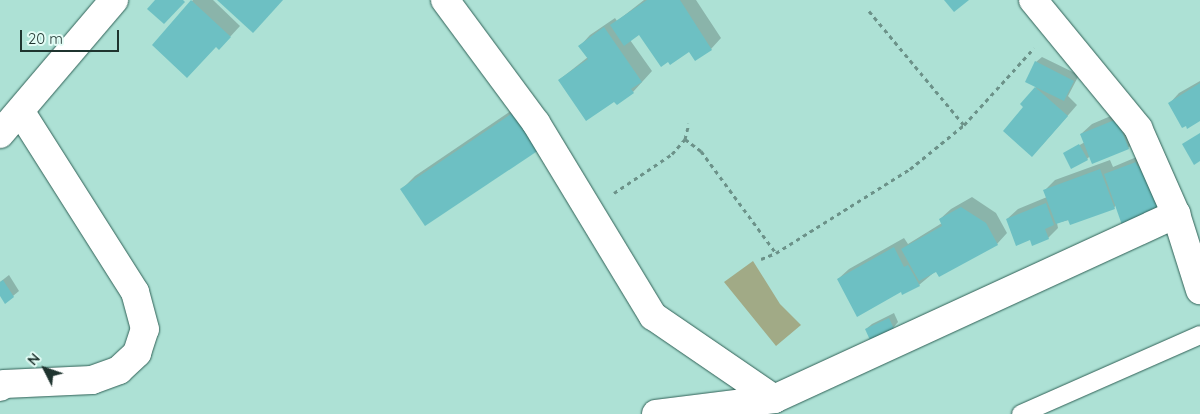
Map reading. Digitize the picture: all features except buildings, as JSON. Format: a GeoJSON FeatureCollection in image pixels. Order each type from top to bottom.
{"type":"FeatureCollection","features":[{"type":"Feature","properties":{"kind":"street"},"geometry":{"type":"LineString","coordinates":[[0,134],[114,0]]}},
{"type":"Feature","properties":{"kind":"street"},"geometry":{"type":"LineString","coordinates":[[445,0],[536,123],[653,316],[774,399]]}},
{"type":"Feature","properties":{"kind":"street"},"geometry":{"type":"LineString","coordinates":[[1033,0],[1138,128],[1176,214],[1200,290]]}},
{"type":"Feature","properties":{"kind":"street"},"geometry":{"type":"LineString","coordinates":[[0,387],[4,384],[92,380],[118,370],[137,354],[145,329],[135,292],[20,111]]}},
{"type":"Feature","properties":{"kind":"street"},"geometry":{"type":"LineString","coordinates":[[656,414],[774,399],[1176,214]]}},
{"type":"Feature","properties":{"kind":"lane"},"geometry":{"type":"LineString","coordinates":[[1020,414],[1200,335]]}},
{"type":"Feature","properties":{"kind":"path"},"geometry":{"type":"LineString","coordinates":[[869,11],[964,126]]}},
{"type":"Feature","properties":{"kind":"path"},"geometry":{"type":"LineString","coordinates":[[761,259],[776,253],[910,168],[964,126],[1053,25]]}},
{"type":"Feature","properties":{"kind":"path"},"geometry":{"type":"LineString","coordinates":[[588,209],[672,154],[685,140],[689,123]]}},
{"type":"Feature","properties":{"kind":"path"},"geometry":{"type":"LineString","coordinates":[[685,140],[701,151],[776,253]]}},
{"type":"Feature","properties":{"kind":"green space"},"geometry":{"type":"Polygon","coordinates":[[[753,261],[780,304],[801,325],[776,346],[724,282],[753,261]]]}}]}
